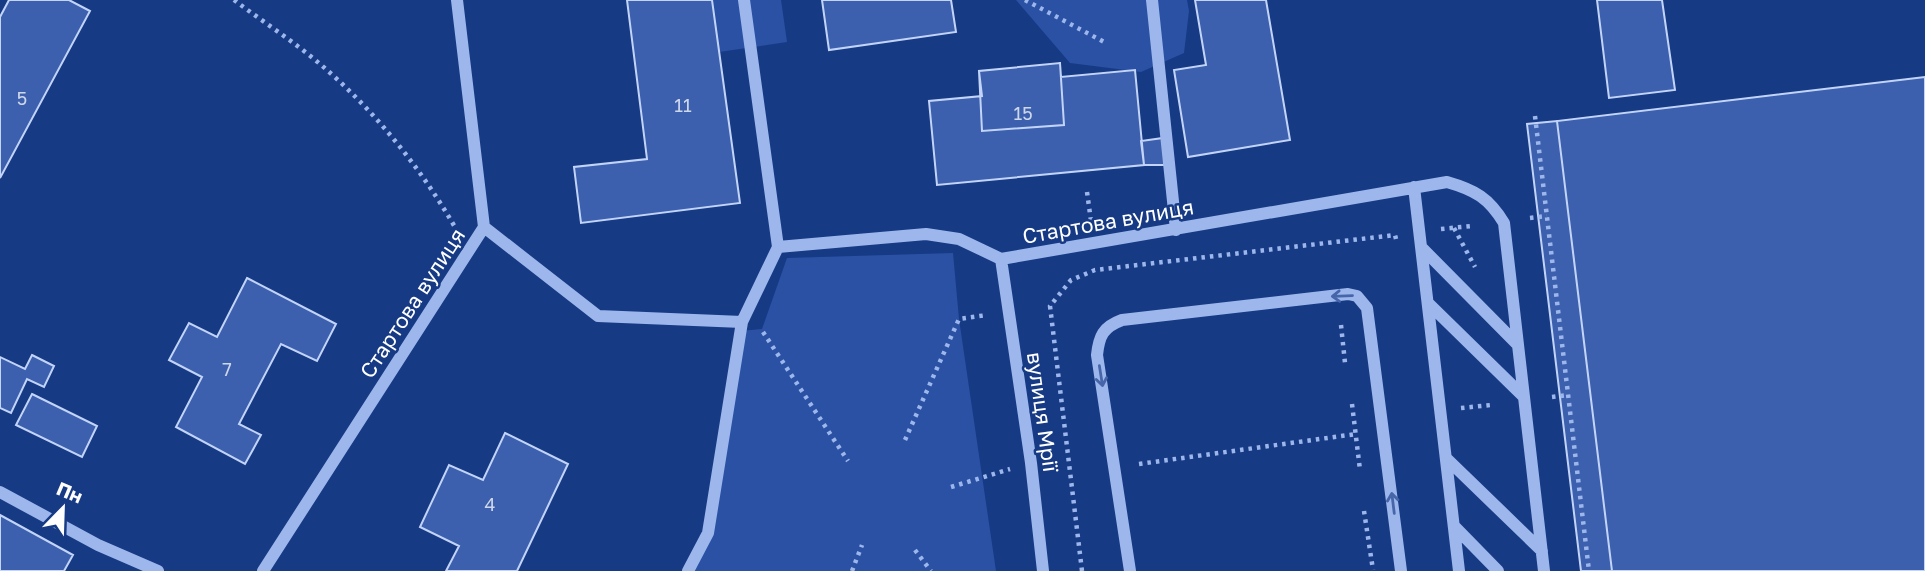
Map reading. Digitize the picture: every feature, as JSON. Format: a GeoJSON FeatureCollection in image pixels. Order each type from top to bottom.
{"type":"FeatureCollection","features":[{"type":"Feature","properties":{"kind":"street"},"geometry":{"type":"LineString","coordinates":[[457,0],[484,227]]}},
{"type":"Feature","properties":{"kind":"street"},"geometry":{"type":"LineString","coordinates":[[688,571],[708,533],[742,322],[778,247],[744,0]]}},
{"type":"Feature","properties":{"kind":"street"},"geometry":{"type":"LineString","coordinates":[[1152,0],[1177,230]]}},
{"type":"Feature","properties":{"kind":"street","name":"Стартова вулиця"},"geometry":{"type":"LineString","coordinates":[[778,247],[926,234],[959,239],[1001,259],[1447,182],[1471,188],[1491,201],[1504,223],[1518,345]]}},
{"type":"Feature","properties":{"kind":"street"},"geometry":{"type":"LineString","coordinates":[[1414,187],[1459,571]]}},
{"type":"Feature","properties":{"kind":"street","name":"Стартова вулиця"},"geometry":{"type":"LineString","coordinates":[[262,571],[484,227],[598,316],[742,322]]}},
{"type":"Feature","properties":{"kind":"street"},"geometry":{"type":"LineString","coordinates":[[1421,247],[1518,345],[1544,571]]}},
{"type":"Feature","properties":{"kind":"street","name":"вулиця Мрії"},"geometry":{"type":"LineString","coordinates":[[1001,259],[1031,463],[1043,571]]}},
{"type":"Feature","properties":{"kind":"street"},"geometry":{"type":"LineString","coordinates":[[1130,571],[1097,355],[1099,338],[1108,325],[1122,320],[1348,294],[1357,296],[1367,308],[1401,571]]}},
{"type":"Feature","properties":{"kind":"street"},"geometry":{"type":"LineString","coordinates":[[1428,303],[1524,397]]}},
{"type":"Feature","properties":{"kind":"street"},"geometry":{"type":"LineString","coordinates":[[1446,458],[1542,551]]}},
{"type":"Feature","properties":{"kind":"street"},"geometry":{"type":"LineString","coordinates":[[0,492],[98,545],[158,571]]}},
{"type":"Feature","properties":{"kind":"street"},"geometry":{"type":"LineString","coordinates":[[1454,526],[1498,571]]}},
{"type":"Feature","properties":{"kind":"path"},"geometry":{"type":"LineString","coordinates":[[234,0],[320,64],[366,108],[432,186],[469,251]]}},
{"type":"Feature","properties":{"kind":"path"},"geometry":{"type":"LineString","coordinates":[[1025,0],[1106,43]]}},
{"type":"Feature","properties":{"kind":"path"},"geometry":{"type":"LineString","coordinates":[[1535,116],[1589,571]]}},
{"type":"Feature","properties":{"kind":"path"},"geometry":{"type":"LineString","coordinates":[[1087,192],[1091,222]]}},
{"type":"Feature","properties":{"kind":"path"},"geometry":{"type":"LineString","coordinates":[[1530,218],[1547,216]]}},
{"type":"Feature","properties":{"kind":"path"},"geometry":{"type":"LineString","coordinates":[[1440,229],[1472,226]]}},
{"type":"Feature","properties":{"kind":"path"},"geometry":{"type":"LineString","coordinates":[[1454,228],[1476,269]]}},
{"type":"Feature","properties":{"kind":"path"},"geometry":{"type":"LineString","coordinates":[[905,440],[960,319],[989,314]]}},
{"type":"Feature","properties":{"kind":"path"},"geometry":{"type":"LineString","coordinates":[[1341,325],[1345,363]]}},
{"type":"Feature","properties":{"kind":"path"},"geometry":{"type":"LineString","coordinates":[[762,330],[848,461]]}},
{"type":"Feature","properties":{"kind":"path"},"geometry":{"type":"LineString","coordinates":[[1552,397],[1568,395]]}},
{"type":"Feature","properties":{"kind":"path"},"geometry":{"type":"LineString","coordinates":[[1352,404],[1360,470]]}},
{"type":"Feature","properties":{"kind":"path"},"geometry":{"type":"LineString","coordinates":[[1457,408],[1491,405]]}},
{"type":"Feature","properties":{"kind":"path"},"geometry":{"type":"LineString","coordinates":[[1139,464],[1356,434]]}},
{"type":"Feature","properties":{"kind":"path"},"geometry":{"type":"LineString","coordinates":[[951,487],[1031,463]]}},
{"type":"Feature","properties":{"kind":"path"},"geometry":{"type":"LineString","coordinates":[[1364,511],[1373,570]]}},
{"type":"Feature","properties":{"kind":"path"},"geometry":{"type":"LineString","coordinates":[[852,571],[862,545]]}},
{"type":"Feature","properties":{"kind":"path"},"geometry":{"type":"LineString","coordinates":[[915,550],[931,571]]}},
{"type":"Feature","properties":{"kind":"shaded area"},"geometry":{"type":"Polygon","coordinates":[[[712,0],[781,0],[787,42],[719,52],[712,0]]]}},
{"type":"Feature","properties":{"kind":"shaded area"},"geometry":{"type":"Polygon","coordinates":[[[1016,0],[1187,0],[1189,11],[1184,53],[1141,72],[1070,63],[1016,0]]]}},
{"type":"Feature","properties":{"kind":"shaded area"},"geometry":{"type":"Polygon","coordinates":[[[953,253],[959,319],[996,571],[688,571],[708,533],[740,331],[762,329],[787,258],[953,253]]]}},
{"type":"Feature","properties":{"kind":"building"},"geometry":{"type":"Polygon","coordinates":[[[9,0],[69,0],[90,11],[0,178],[0,17],[9,0]]]}},
{"type":"Feature","properties":{"kind":"building"},"geometry":{"type":"Polygon","coordinates":[[[627,0],[712,0],[740,203],[581,223],[574,167],[647,159],[627,0]]]}},
{"type":"Feature","properties":{"kind":"building"},"geometry":{"type":"Polygon","coordinates":[[[822,0],[951,0],[956,32],[829,50],[822,0]]]}},
{"type":"Feature","properties":{"kind":"building"},"geometry":{"type":"Polygon","coordinates":[[[1195,0],[1266,0],[1290,140],[1188,157],[1174,70],[1206,65],[1195,0]]]}},
{"type":"Feature","properties":{"kind":"building"},"geometry":{"type":"Polygon","coordinates":[[[1597,0],[1662,0],[1675,90],[1609,98],[1597,0]]]}},
{"type":"Feature","properties":{"kind":"building"},"geometry":{"type":"Polygon","coordinates":[[[1060,63],[1064,125],[982,131],[979,71],[1060,63]]]}},
{"type":"Feature","properties":{"kind":"building"},"geometry":{"type":"Polygon","coordinates":[[[1060,63],[1061,77],[1135,70],[1144,165],[937,185],[929,101],[982,96],[979,71],[1060,63]]]}},
{"type":"Feature","properties":{"kind":"building"},"geometry":{"type":"Polygon","coordinates":[[[1925,77],[1925,571],[1612,571],[1557,121],[1925,77]]]}},
{"type":"Feature","properties":{"kind":"building"},"geometry":{"type":"Polygon","coordinates":[[[1557,121],[1612,571],[1581,571],[1527,124],[1557,121]]]}},
{"type":"Feature","properties":{"kind":"building"},"geometry":{"type":"Polygon","coordinates":[[[1163,138],[1165,165],[1144,165],[1141,141],[1163,138]]]}},
{"type":"Feature","properties":{"kind":"building"},"geometry":{"type":"Polygon","coordinates":[[[247,278],[336,324],[317,361],[281,344],[239,424],[261,435],[245,464],[176,427],[202,377],[169,360],[189,323],[217,337],[247,278]]]}},
{"type":"Feature","properties":{"kind":"building"},"geometry":{"type":"Polygon","coordinates":[[[32,355],[54,366],[44,387],[27,379],[11,413],[0,408],[0,357],[25,369],[32,355]]]}},
{"type":"Feature","properties":{"kind":"building"},"geometry":{"type":"Polygon","coordinates":[[[32,394],[97,426],[82,457],[16,425],[32,394]]]}},
{"type":"Feature","properties":{"kind":"building"},"geometry":{"type":"Polygon","coordinates":[[[505,433],[568,464],[517,571],[446,571],[459,546],[420,527],[449,465],[483,480],[505,433]]]}},
{"type":"Feature","properties":{"kind":"building"},"geometry":{"type":"Polygon","coordinates":[[[0,515],[73,555],[64,571],[0,571],[0,515]]]}}]}
